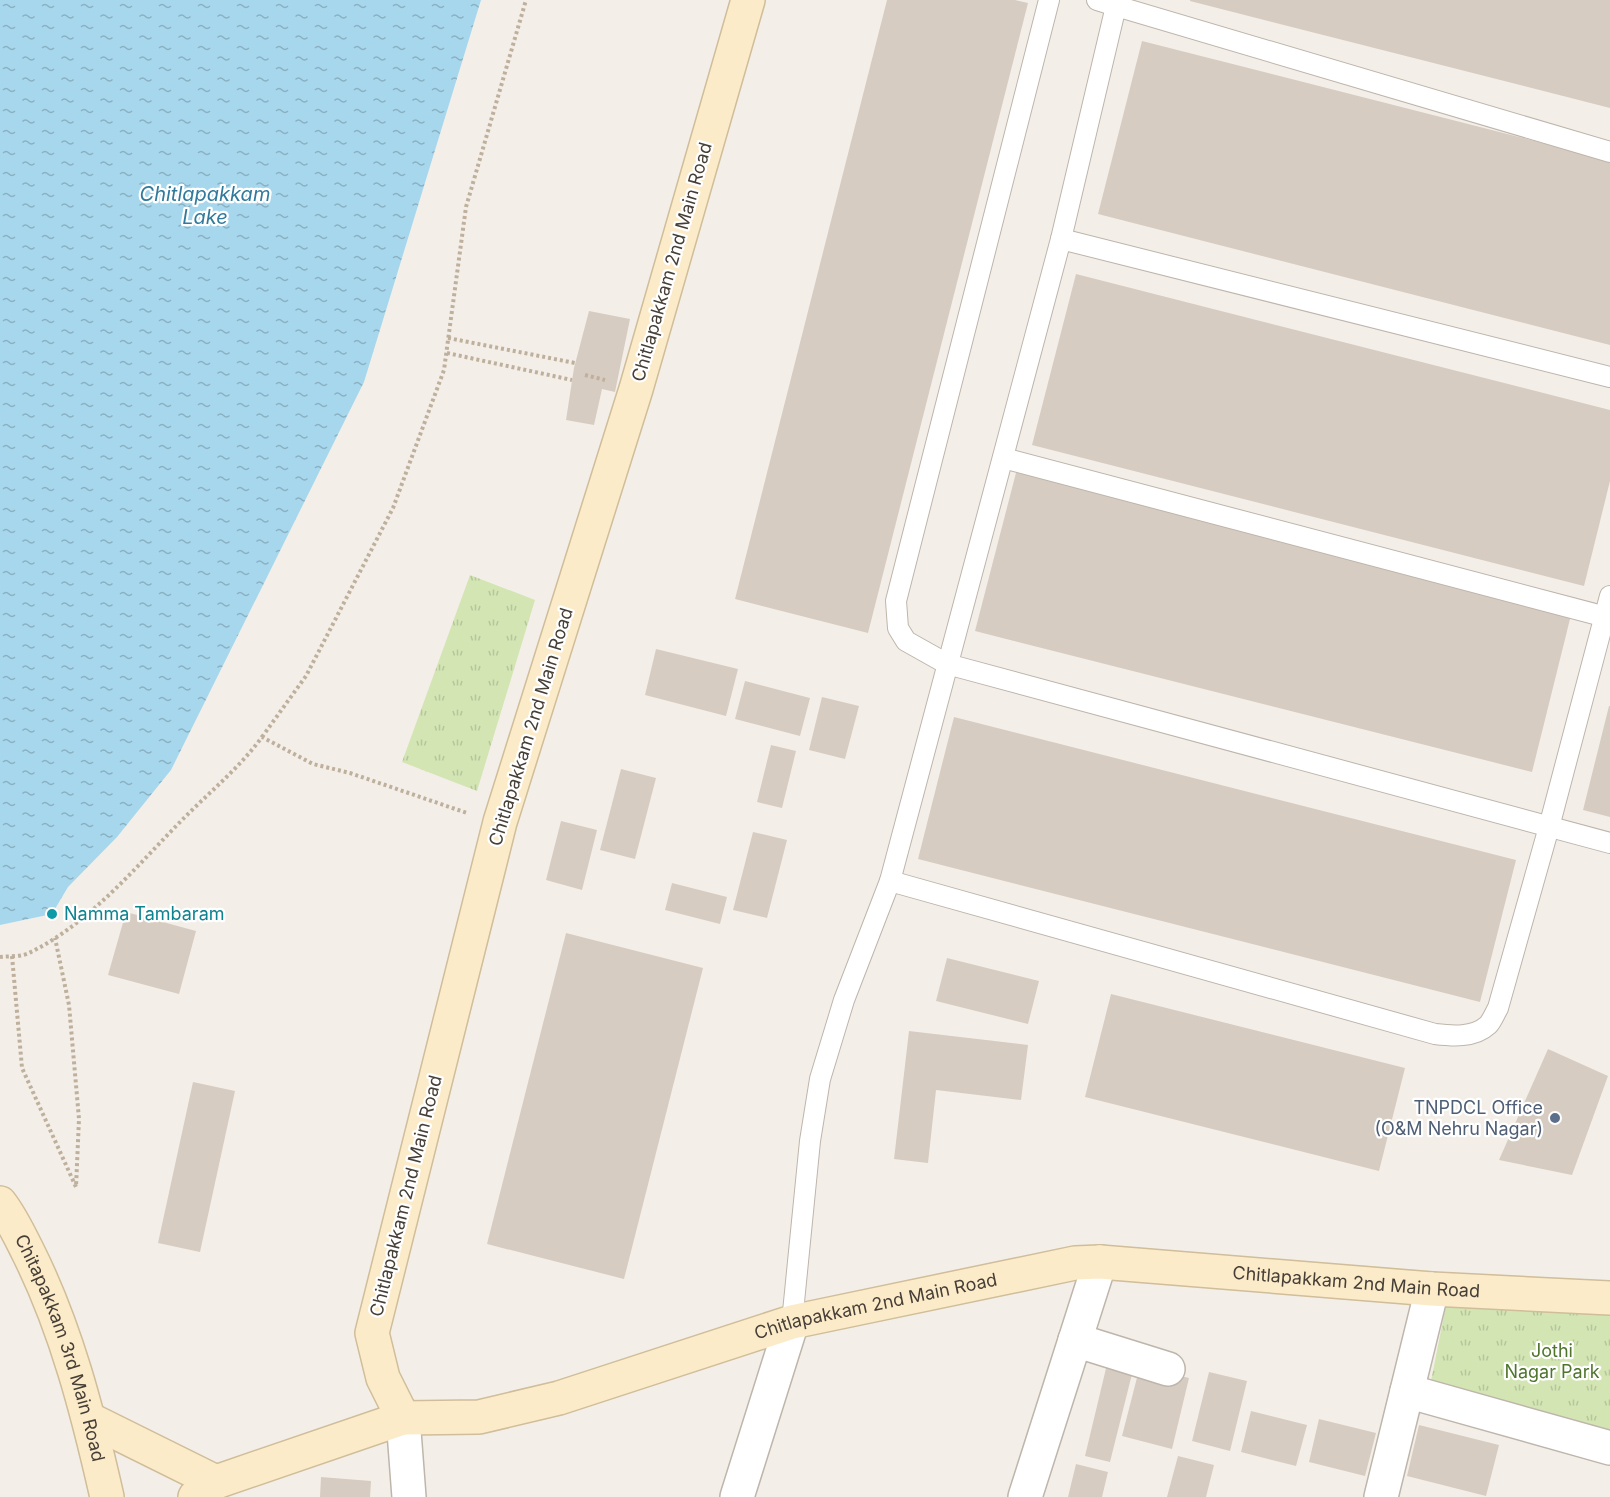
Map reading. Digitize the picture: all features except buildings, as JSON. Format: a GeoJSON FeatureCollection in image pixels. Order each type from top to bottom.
{"type":"FeatureCollection","features":[{"type":"Feature","properties":{"kind":"street","name":"Chitlapakkam 2nd Main Road"},"geometry":{"type":"LineString","coordinates":[[748,0],[636,388],[500,822],[372,1333],[383,1378],[403,1418],[479,1417],[559,1398],[792,1322],[1076,1263],[1100,1262],[1432,1289],[1610,1298]]}},
{"type":"Feature","properties":{"kind":"street","name":"Chitapakkam 3rd Main Road"},"geometry":{"type":"LineString","coordinates":[[0,1203],[6,1210],[33,1263],[55,1314],[89,1419],[107,1497]]}},
{"type":"Feature","properties":{"kind":"street"},"geometry":{"type":"LineString","coordinates":[[1025,1497],[1100,1262]]}},
{"type":"Feature","properties":{"kind":"street"},"geometry":{"type":"LineString","coordinates":[[1381,1497],[1432,1289]]}},
{"type":"Feature","properties":{"kind":"street"},"geometry":{"type":"LineString","coordinates":[[737,1497],[792,1322]]}},
{"type":"Feature","properties":{"kind":"street"},"geometry":{"type":"LineString","coordinates":[[1075,1340],[1168,1369]]}},
{"type":"Feature","properties":{"kind":"street"},"geometry":{"type":"LineString","coordinates":[[1407,1391],[1610,1448]]}},
{"type":"Feature","properties":{"kind":"street"},"geometry":{"type":"LineString","coordinates":[[89,1419],[206,1490],[403,1418],[409,1497]]}},
{"type":"Feature","properties":{"kind":"lane"},"geometry":{"type":"LineString","coordinates":[[1048,0],[896,601],[898,628],[906,641],[947,664],[1610,843]]}},
{"type":"Feature","properties":{"kind":"lane"},"geometry":{"type":"LineString","coordinates":[[792,1322],[810,1141],[820,1079],[844,1000],[890,881],[1003,458],[1061,239],[1106,3],[1610,152]]}},
{"type":"Feature","properties":{"kind":"lane"},"geometry":{"type":"LineString","coordinates":[[1061,239],[1610,377]]}},
{"type":"Feature","properties":{"kind":"lane"},"geometry":{"type":"LineString","coordinates":[[1003,458],[1607,617]]}},
{"type":"Feature","properties":{"kind":"lane"},"geometry":{"type":"LineString","coordinates":[[890,881],[1435,1034],[1454,1036],[1473,1033],[1488,1025],[1498,1008],[1607,617],[1610,596]]}},
{"type":"Feature","properties":{"kind":"path"},"geometry":{"type":"LineString","coordinates":[[0,957],[29,954],[55,938],[101,902],[188,814],[245,761],[306,676],[393,508],[444,370],[466,207],[526,0]]}},
{"type":"Feature","properties":{"kind":"path"},"geometry":{"type":"LineString","coordinates":[[448,338],[575,363]]}},
{"type":"Feature","properties":{"kind":"path"},"geometry":{"type":"LineString","coordinates":[[446,353],[572,380]]}},
{"type":"Feature","properties":{"kind":"path"},"geometry":{"type":"LineString","coordinates":[[262,737],[313,764],[350,773],[456,810],[500,822]]}},
{"type":"Feature","properties":{"kind":"path"},"geometry":{"type":"LineString","coordinates":[[12,956],[22,1068],[76,1187],[79,1119],[69,1005],[55,938]]}},
{"type":"Feature","properties":{"kind":"green space"},"geometry":{"type":"Polygon","coordinates":[[[470,575],[535,600],[477,791],[402,762],[470,575]]]}},
{"type":"Feature","properties":{"kind":"green space","name":"Jothi Nagar Park"},"geometry":{"type":"Polygon","coordinates":[[[1447,1300],[1610,1311],[1610,1435],[1431,1381],[1447,1300]]]}},
{"type":"Feature","properties":{"kind":"water","name":"Chitlapakkam Lake"},"geometry":{"type":"Polygon","coordinates":[[[0,0],[481,0],[364,382],[171,770],[117,837],[68,887],[52,914],[0,925],[0,0]]]}},
{"type":"Feature","properties":{"kind":"place","name":"Namma Tambaram"},"geometry":{"type":"Point","coordinates":[52,914]}},
{"type":"Feature","properties":{"kind":"place","name":"TNPDCL Office (O&M Nehru Nagar)"},"geometry":{"type":"Point","coordinates":[1555,1118]}}]}
